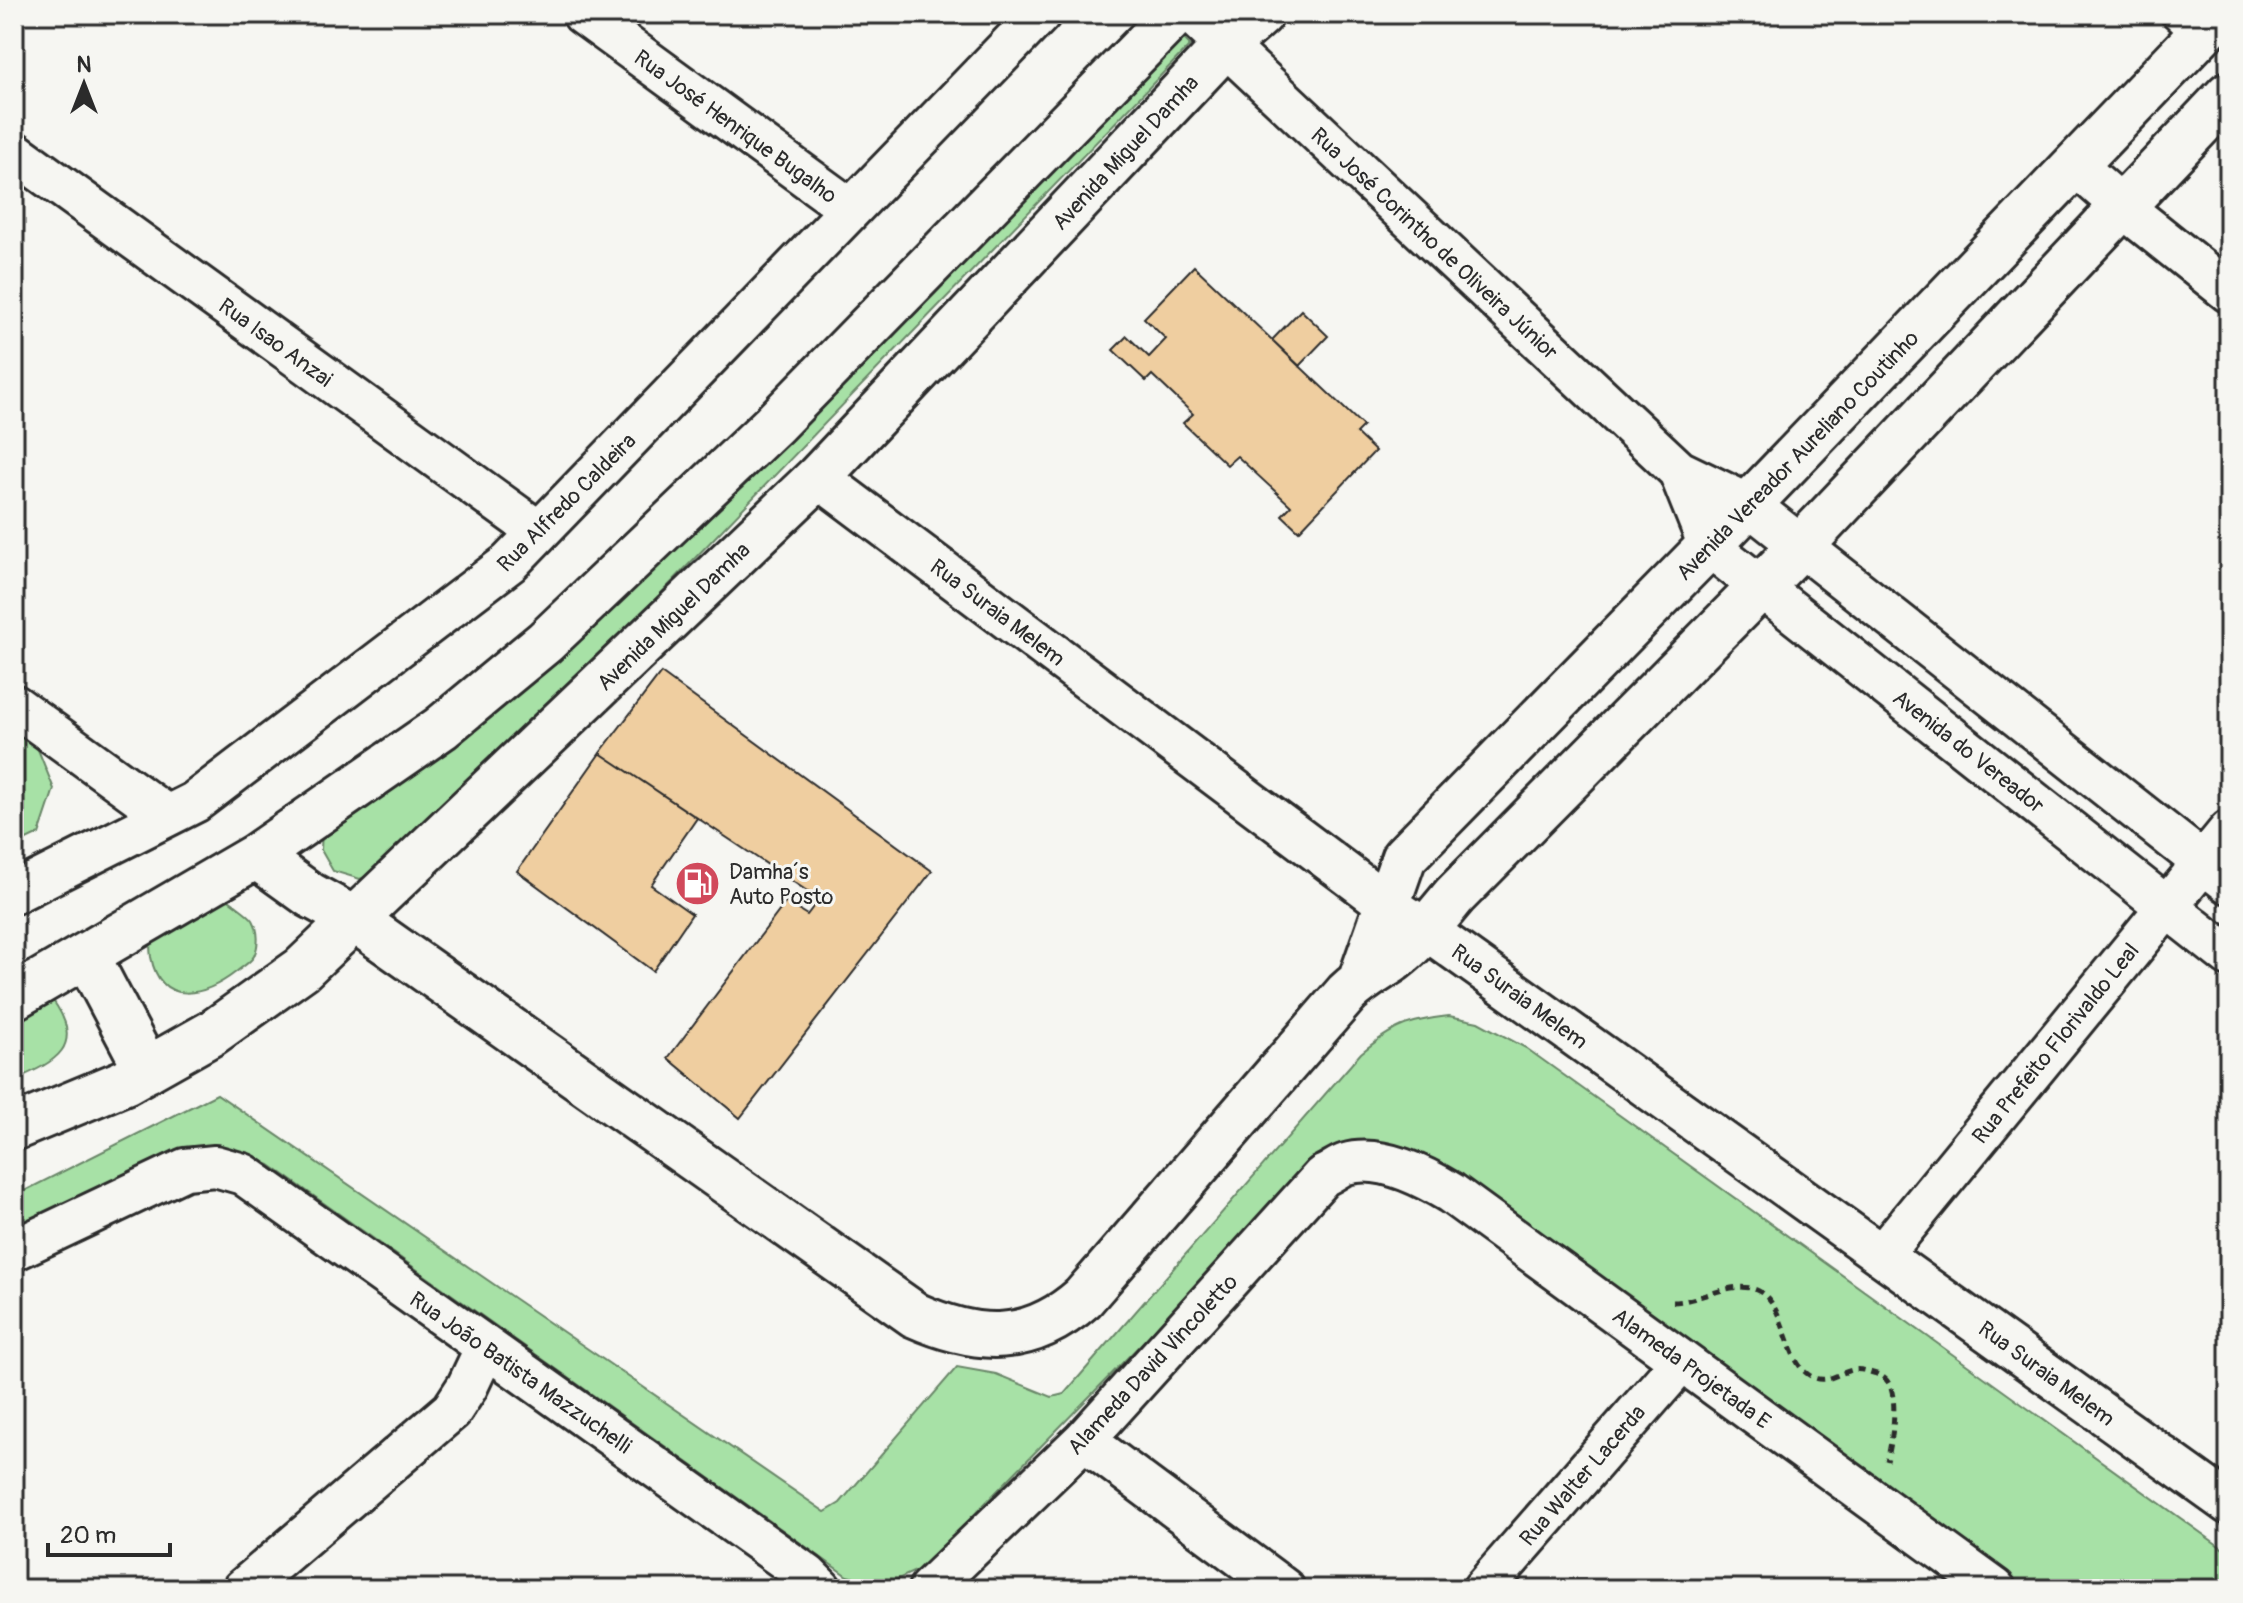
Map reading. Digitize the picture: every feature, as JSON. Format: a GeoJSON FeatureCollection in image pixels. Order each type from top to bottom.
{"type":"FeatureCollection","features":[{"type":"Feature","properties":{"kind":"street","name":"Rua José Henrique Bugalho"},"geometry":{"type":"LineString","coordinates":[[583,14],[850,209]]}},
{"type":"Feature","properties":{"kind":"street","name":"Rua Alfredo Caldeira"},"geometry":{"type":"LineString","coordinates":[[14,893],[195,802],[509,563],[1040,14]]}},
{"type":"Feature","properties":{"kind":"street"},"geometry":{"type":"LineString","coordinates":[[14,997],[256,856],[441,728],[545,642],[773,425],[1175,14]]}},
{"type":"Feature","properties":{"kind":"street","name":"Rua José Corintho de Oliveira Júnior"},"geometry":{"type":"LineString","coordinates":[[1192,14],[1679,471],[1749,505]]}},
{"type":"Feature","properties":{"kind":"street","name":"Avenida Miguel Damha"},"geometry":{"type":"LineString","coordinates":[[14,1128],[147,1070],[212,1033],[302,969],[818,477],[1226,45],[1261,14]]}},
{"type":"Feature","properties":{"kind":"street","name":"Avenida Vereador Aureliano Coutinho"},"geometry":{"type":"LineString","coordinates":[[1361,979],[1404,857],[1749,505],[2075,165],[2196,22]]}},
{"type":"Feature","properties":{"kind":"street"},"geometry":{"type":"LineString","coordinates":[[256,856],[310,895],[354,919],[915,1315],[972,1335],[1028,1332],[1052,1322],[1083,1298],[1361,979],[1394,959],[1427,930],[1454,896],[1801,546],[2229,94]]}},
{"type":"Feature","properties":{"kind":"street","name":"Rua Isao Anzai"},"geometry":{"type":"LineString","coordinates":[[14,152],[539,532]]}},
{"type":"Feature","properties":{"kind":"street"},"geometry":{"type":"LineString","coordinates":[[2075,165],[2229,292]]}},
{"type":"Feature","properties":{"kind":"street","name":"Rua José Corintho de Oliveira Júnior"},"geometry":{"type":"LineString","coordinates":[[1679,471],[1709,546]]}},
{"type":"Feature","properties":{"kind":"street","name":"Rua Suraia Melem"},"geometry":{"type":"LineString","coordinates":[[818,477],[1387,904],[2229,1504]]}},
{"type":"Feature","properties":{"kind":"street"},"geometry":{"type":"LineString","coordinates":[[1749,505],[2216,872]]}},
{"type":"Feature","properties":{"kind":"street","name":"Avenida do Vereador"},"geometry":{"type":"LineString","coordinates":[[1709,546],[2229,956]]}},
{"type":"Feature","properties":{"kind":"street"},"geometry":{"type":"LineString","coordinates":[[14,705],[167,816]]}},
{"type":"Feature","properties":{"kind":"street","name":"Rua Prefeito Florivaldo Leal"},"geometry":{"type":"LineString","coordinates":[[1882,1255],[2167,907],[2216,872],[2229,831]]}},
{"type":"Feature","properties":{"kind":"street"},"geometry":{"type":"LineString","coordinates":[[87,956],[147,1070]]}},
{"type":"Feature","properties":{"kind":"street","name":"Alameda David Vincoletto"},"geometry":{"type":"LineString","coordinates":[[929,1589],[1084,1440],[1323,1176],[1347,1163],[1382,1163]]}},
{"type":"Feature","properties":{"kind":"street","name":"Alameda Projetada E"},"geometry":{"type":"LineString","coordinates":[[1382,1163],[1416,1172],[1451,1193],[1995,1589]]}},
{"type":"Feature","properties":{"kind":"street","name":"Rua João Batista Mazzuchelli"},"geometry":{"type":"LineString","coordinates":[[14,1250],[185,1169],[215,1166],[243,1174],[807,1575],[821,1589]]}},
{"type":"Feature","properties":{"kind":"street"},"geometry":{"type":"LineString","coordinates":[[243,1589],[452,1410],[486,1347]]}},
{"type":"Feature","properties":{"kind":"street","name":"Rua Walter Lacerda"},"geometry":{"type":"LineString","coordinates":[[1483,1589],[1682,1361]]}},
{"type":"Feature","properties":{"kind":"street"},"geometry":{"type":"LineString","coordinates":[[1084,1440],[1284,1589]]}},
{"type":"Feature","properties":{"kind":"path"},"geometry":{"type":"LineString","coordinates":[[1640,1330],[1659,1305],[1702,1298],[1733,1288],[1750,1288],[1768,1299],[1791,1351],[1801,1369],[1809,1375],[1828,1380],[1850,1370],[1860,1370],[1880,1375],[1889,1382],[1893,1408],[1892,1438],[1884,1472],[1867,1496]]}},
{"type":"Feature","properties":{"kind":"green space"},"geometry":{"type":"Polygon","coordinates":[[[1174,29],[1190,45],[612,644],[380,871],[360,879],[333,871],[321,850],[322,829],[1174,29]]]}},
{"type":"Feature","properties":{"kind":"green space"},"geometry":{"type":"Polygon","coordinates":[[[14,730],[37,747],[54,789],[39,834],[14,846],[14,730]]]}},
{"type":"Feature","properties":{"kind":"green space"},"geometry":{"type":"Polygon","coordinates":[[[229,900],[255,924],[257,943],[253,958],[224,980],[198,991],[186,993],[164,984],[156,973],[151,957],[150,943],[155,931],[194,907],[229,900]]]}},
{"type":"Feature","properties":{"kind":"green space"},"geometry":{"type":"Polygon","coordinates":[[[52,999],[67,1029],[62,1051],[42,1066],[14,1080],[14,1004],[52,999]]]}},
{"type":"Feature","properties":{"kind":"green space"},"geometry":{"type":"Polygon","coordinates":[[[1449,1016],[1478,1022],[1526,1048],[2229,1553],[2229,1589],[2026,1589],[1452,1173],[1306,1175],[922,1568],[885,1585],[847,1576],[270,1165],[239,1153],[14,1239],[14,1196],[217,1094],[825,1512],[840,1503],[957,1367],[996,1374],[1052,1397],[1064,1394],[1361,1053],[1402,1026],[1449,1016]]]}},
{"type":"Feature","properties":{"kind":"building"},"geometry":{"type":"Polygon","coordinates":[[[1194,266],[1363,426],[1356,433],[1375,451],[1299,531],[1282,515],[1291,506],[1237,456],[1227,465],[1183,423],[1193,414],[1152,375],[1146,381],[1113,350],[1127,336],[1149,357],[1166,339],[1144,318],[1194,266]]]}},
{"type":"Feature","properties":{"kind":"building"},"geometry":{"type":"Polygon","coordinates":[[[1301,310],[1328,336],[1299,366],[1272,340],[1301,310]]]}},
{"type":"Feature","properties":{"kind":"building"},"geometry":{"type":"Polygon","coordinates":[[[661,673],[932,871],[740,1118],[668,1058],[786,902],[807,915],[819,899],[600,753],[661,673]]]}},
{"type":"Feature","properties":{"kind":"building"},"geometry":{"type":"Polygon","coordinates":[[[600,753],[697,818],[651,885],[692,914],[653,971],[517,871],[600,753]]]}},
{"type":"Feature","properties":{"kind":"place","name":"Damha´s Auto Posto"},"geometry":{"type":"Point","coordinates":[698,884]}}]}
